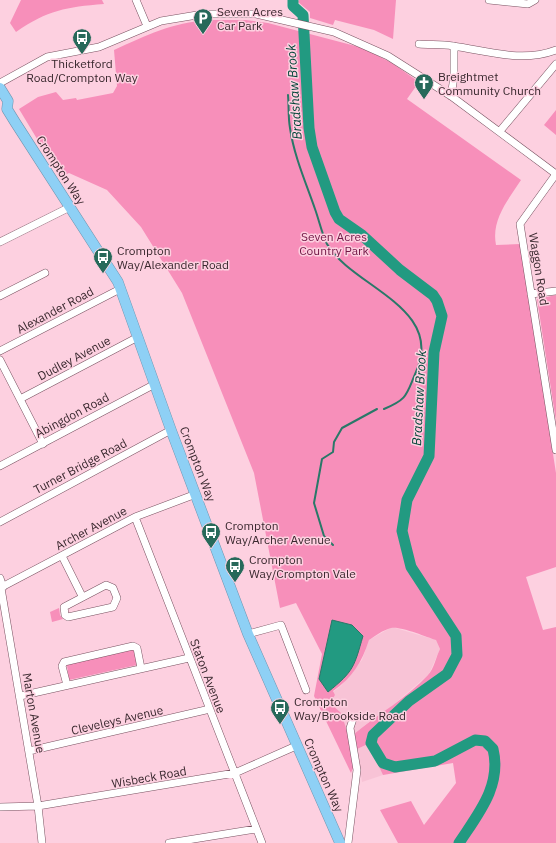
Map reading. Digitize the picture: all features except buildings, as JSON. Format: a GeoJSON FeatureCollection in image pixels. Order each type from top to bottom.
{"type":"FeatureCollection","features":[{"type":"Feature","properties":{"kind":"highway","name":"Crompton Way"},"geometry":{"type":"LineString","coordinates":[[0,88],[8,101],[4,107],[70,207],[120,288],[171,430],[248,634],[340,843]]}},
{"type":"Feature","properties":{"kind":"street"},"geometry":{"type":"LineString","coordinates":[[136,0],[148,26]]}},
{"type":"Feature","properties":{"kind":"street"},"geometry":{"type":"LineString","coordinates":[[489,0],[528,4],[535,0]]}},
{"type":"Feature","properties":{"kind":"street"},"geometry":{"type":"LineString","coordinates":[[0,83],[47,57],[99,47],[148,26],[173,18],[203,14],[256,14],[281,18],[356,40],[388,56],[451,96],[556,174]]}},
{"type":"Feature","properties":{"kind":"street"},"geometry":{"type":"LineString","coordinates":[[419,44],[454,46],[515,57],[546,54],[556,50]]}},
{"type":"Feature","properties":{"kind":"street"},"geometry":{"type":"LineString","coordinates":[[451,96],[454,78],[454,46]]}},
{"type":"Feature","properties":{"kind":"street"},"geometry":{"type":"LineString","coordinates":[[500,131],[555,65],[546,54]]}},
{"type":"Feature","properties":{"kind":"street","name":"Waggon Road"},"geometry":{"type":"LineString","coordinates":[[556,174],[520,224],[555,433],[556,450]]}},
{"type":"Feature","properties":{"kind":"street"},"geometry":{"type":"LineString","coordinates":[[0,242],[70,207]]}},
{"type":"Feature","properties":{"kind":"street"},"geometry":{"type":"LineString","coordinates":[[0,296],[45,273]]}},
{"type":"Feature","properties":{"kind":"street","name":"Alexander Road"},"geometry":{"type":"LineString","coordinates":[[0,351],[120,288]]}},
{"type":"Feature","properties":{"kind":"street"},"geometry":{"type":"LineString","coordinates":[[532,294],[556,291]]}},
{"type":"Feature","properties":{"kind":"street","name":"Dudley Avenue"},"geometry":{"type":"LineString","coordinates":[[20,398],[138,337]]}},
{"type":"Feature","properties":{"kind":"street"},"geometry":{"type":"LineString","coordinates":[[0,360],[42,444]]}},
{"type":"Feature","properties":{"kind":"street","name":"Abingdon Road"},"geometry":{"type":"LineString","coordinates":[[1,463],[42,444],[155,384]]}},
{"type":"Feature","properties":{"kind":"street","name":"Turner Bridge Road"},"geometry":{"type":"LineString","coordinates":[[0,522],[171,430]]}},
{"type":"Feature","properties":{"kind":"street","name":"Archer Avenue"},"geometry":{"type":"LineString","coordinates":[[1,588],[135,517],[196,494]]}},
{"type":"Feature","properties":{"kind":"street","name":"Staton Avenue"},"geometry":{"type":"LineString","coordinates":[[135,517],[262,843]]}},
{"type":"Feature","properties":{"kind":"street"},"geometry":{"type":"LineString","coordinates":[[62,556],[82,596]]}},
{"type":"Feature","properties":{"kind":"street"},"geometry":{"type":"LineString","coordinates":[[0,578],[1,588]]}},
{"type":"Feature","properties":{"kind":"street"},"geometry":{"type":"LineString","coordinates":[[106,585],[114,588],[117,598],[113,607],[68,617],[65,615],[64,607],[82,596],[106,585]]}},
{"type":"Feature","properties":{"kind":"street","name":"Marton Avenue"},"geometry":{"type":"LineString","coordinates":[[1,588],[38,806],[42,843]]}},
{"type":"Feature","properties":{"kind":"street"},"geometry":{"type":"LineString","coordinates":[[248,634],[281,624],[306,690]]}},
{"type":"Feature","properties":{"kind":"street"},"geometry":{"type":"LineString","coordinates":[[67,685],[62,666],[64,662],[72,660],[133,646],[136,648],[141,668]]}},
{"type":"Feature","properties":{"kind":"street"},"geometry":{"type":"LineString","coordinates":[[20,696],[189,658]]}},
{"type":"Feature","properties":{"kind":"street","name":"Cleveleys Avenue"},"geometry":{"type":"LineString","coordinates":[[29,751],[210,709]]}},
{"type":"Feature","properties":{"kind":"street"},"geometry":{"type":"LineString","coordinates":[[348,843],[357,770],[350,728],[353,719]]}},
{"type":"Feature","properties":{"kind":"street","name":"Wisbeck Road"},"geometry":{"type":"LineString","coordinates":[[0,807],[38,806],[235,773],[296,746]]}},
{"type":"Feature","properties":{"kind":"street"},"geometry":{"type":"LineString","coordinates":[[169,843],[188,842],[256,829]]}},
{"type":"Feature","properties":{"kind":"shaded area"},"geometry":{"type":"Polygon","coordinates":[[[332,620],[352,625],[363,636],[352,668],[343,679],[328,692],[319,679],[332,620]]]}},
{"type":"Feature","properties":{"kind":"shaded area"},"geometry":{"type":"Polygon","coordinates":[[[392,627],[436,640],[440,649],[429,674],[385,712],[370,721],[349,738],[329,703],[335,695],[333,692],[341,686],[362,660],[369,640],[392,627]]]}},
{"type":"Feature","properties":{"kind":"shaded area"},"geometry":{"type":"Polygon","coordinates":[[[368,744],[383,775],[362,782],[357,749],[368,744]]]}},
{"type":"Feature","properties":{"kind":"green space"},"geometry":{"type":"Polygon","coordinates":[[[21,0],[102,0],[104,4],[68,8],[48,14],[16,32],[10,23],[21,0]]]}},
{"type":"Feature","properties":{"kind":"green space"},"geometry":{"type":"Polygon","coordinates":[[[299,0],[396,0],[393,39],[374,30],[335,20],[333,25],[310,18],[310,12],[298,2],[299,0]]]}},
{"type":"Feature","properties":{"kind":"green space","name":"Seven Acres Country Park"},"geometry":{"type":"Polygon","coordinates":[[[209,20],[246,20],[268,23],[363,48],[392,63],[419,82],[407,99],[521,180],[506,203],[498,219],[495,236],[496,245],[520,244],[556,473],[556,567],[526,577],[543,630],[556,627],[556,843],[398,843],[380,810],[411,801],[424,825],[456,783],[453,763],[383,775],[368,744],[357,749],[354,734],[402,699],[428,675],[440,649],[436,640],[401,629],[391,628],[385,630],[369,640],[356,669],[346,681],[333,691],[335,695],[330,703],[341,713],[351,743],[355,763],[351,773],[314,696],[322,654],[296,603],[280,608],[254,473],[182,293],[141,227],[107,190],[69,173],[60,177],[19,109],[38,97],[56,92],[63,100],[76,98],[77,100],[113,93],[117,86],[114,50],[160,30],[183,24],[209,20]]]}},
{"type":"Feature","properties":{"kind":"green space"},"geometry":{"type":"Polygon","coordinates":[[[556,110],[556,135],[544,125],[556,110]]]}},
{"type":"Feature","properties":{"kind":"green space"},"geometry":{"type":"Polygon","coordinates":[[[556,295],[556,421],[537,299],[556,295]]]}},
{"type":"Feature","properties":{"kind":"green space"},"geometry":{"type":"Polygon","coordinates":[[[59,608],[60,615],[63,619],[52,622],[50,612],[59,608]]]}},
{"type":"Feature","properties":{"kind":"green space"},"geometry":{"type":"Polygon","coordinates":[[[132,649],[135,651],[137,665],[69,680],[67,665],[132,649]]]}},
{"type":"Feature","properties":{"kind":"waterway","name":"Bradshaw Brook"},"geometry":{"type":"LineString","coordinates":[[293,0],[293,6],[303,15],[309,128],[312,147],[335,212],[339,219],[362,235],[400,270],[433,295],[437,301],[442,316],[434,352],[429,456],[407,500],[402,531],[411,567],[456,636],[457,655],[447,674],[409,701],[373,735],[371,743],[383,763],[395,767],[435,761],[475,740],[485,741],[493,749],[495,762],[491,787],[480,810],[459,843]]}},
{"type":"Feature","properties":{"kind":"waterway"},"geometry":{"type":"LineString","coordinates":[[288,95],[289,124],[294,149],[327,244],[339,259],[392,300],[407,314],[418,331],[422,350],[416,372],[408,391],[402,399],[384,409]]}},
{"type":"Feature","properties":{"kind":"waterway"},"geometry":{"type":"LineString","coordinates":[[333,545],[324,536],[314,503],[322,459],[333,452],[334,442],[342,428],[377,409]]}},
{"type":"Feature","properties":{"kind":"place","name":"Seven Acres Car Park"},"geometry":{"type":"Point","coordinates":[203,35]}},
{"type":"Feature","properties":{"kind":"place","name":"Thicketford Road/Crompton Way"},"geometry":{"type":"Point","coordinates":[82,55]}},
{"type":"Feature","properties":{"kind":"place","name":"Breightmet Community Church"},"geometry":{"type":"Point","coordinates":[424,100]}},
{"type":"Feature","properties":{"kind":"place","name":"Crompton Way/Alexander Road"},"geometry":{"type":"Point","coordinates":[103,274]}},
{"type":"Feature","properties":{"kind":"place","name":"Crompton Way/Archer Avenue"},"geometry":{"type":"Point","coordinates":[211,549]}},
{"type":"Feature","properties":{"kind":"place","name":"Crompton Way/Crompton Vale"},"geometry":{"type":"Point","coordinates":[235,583]}},
{"type":"Feature","properties":{"kind":"place","name":"Crompton Way/Brookside Road"},"geometry":{"type":"Point","coordinates":[280,725]}}]}
